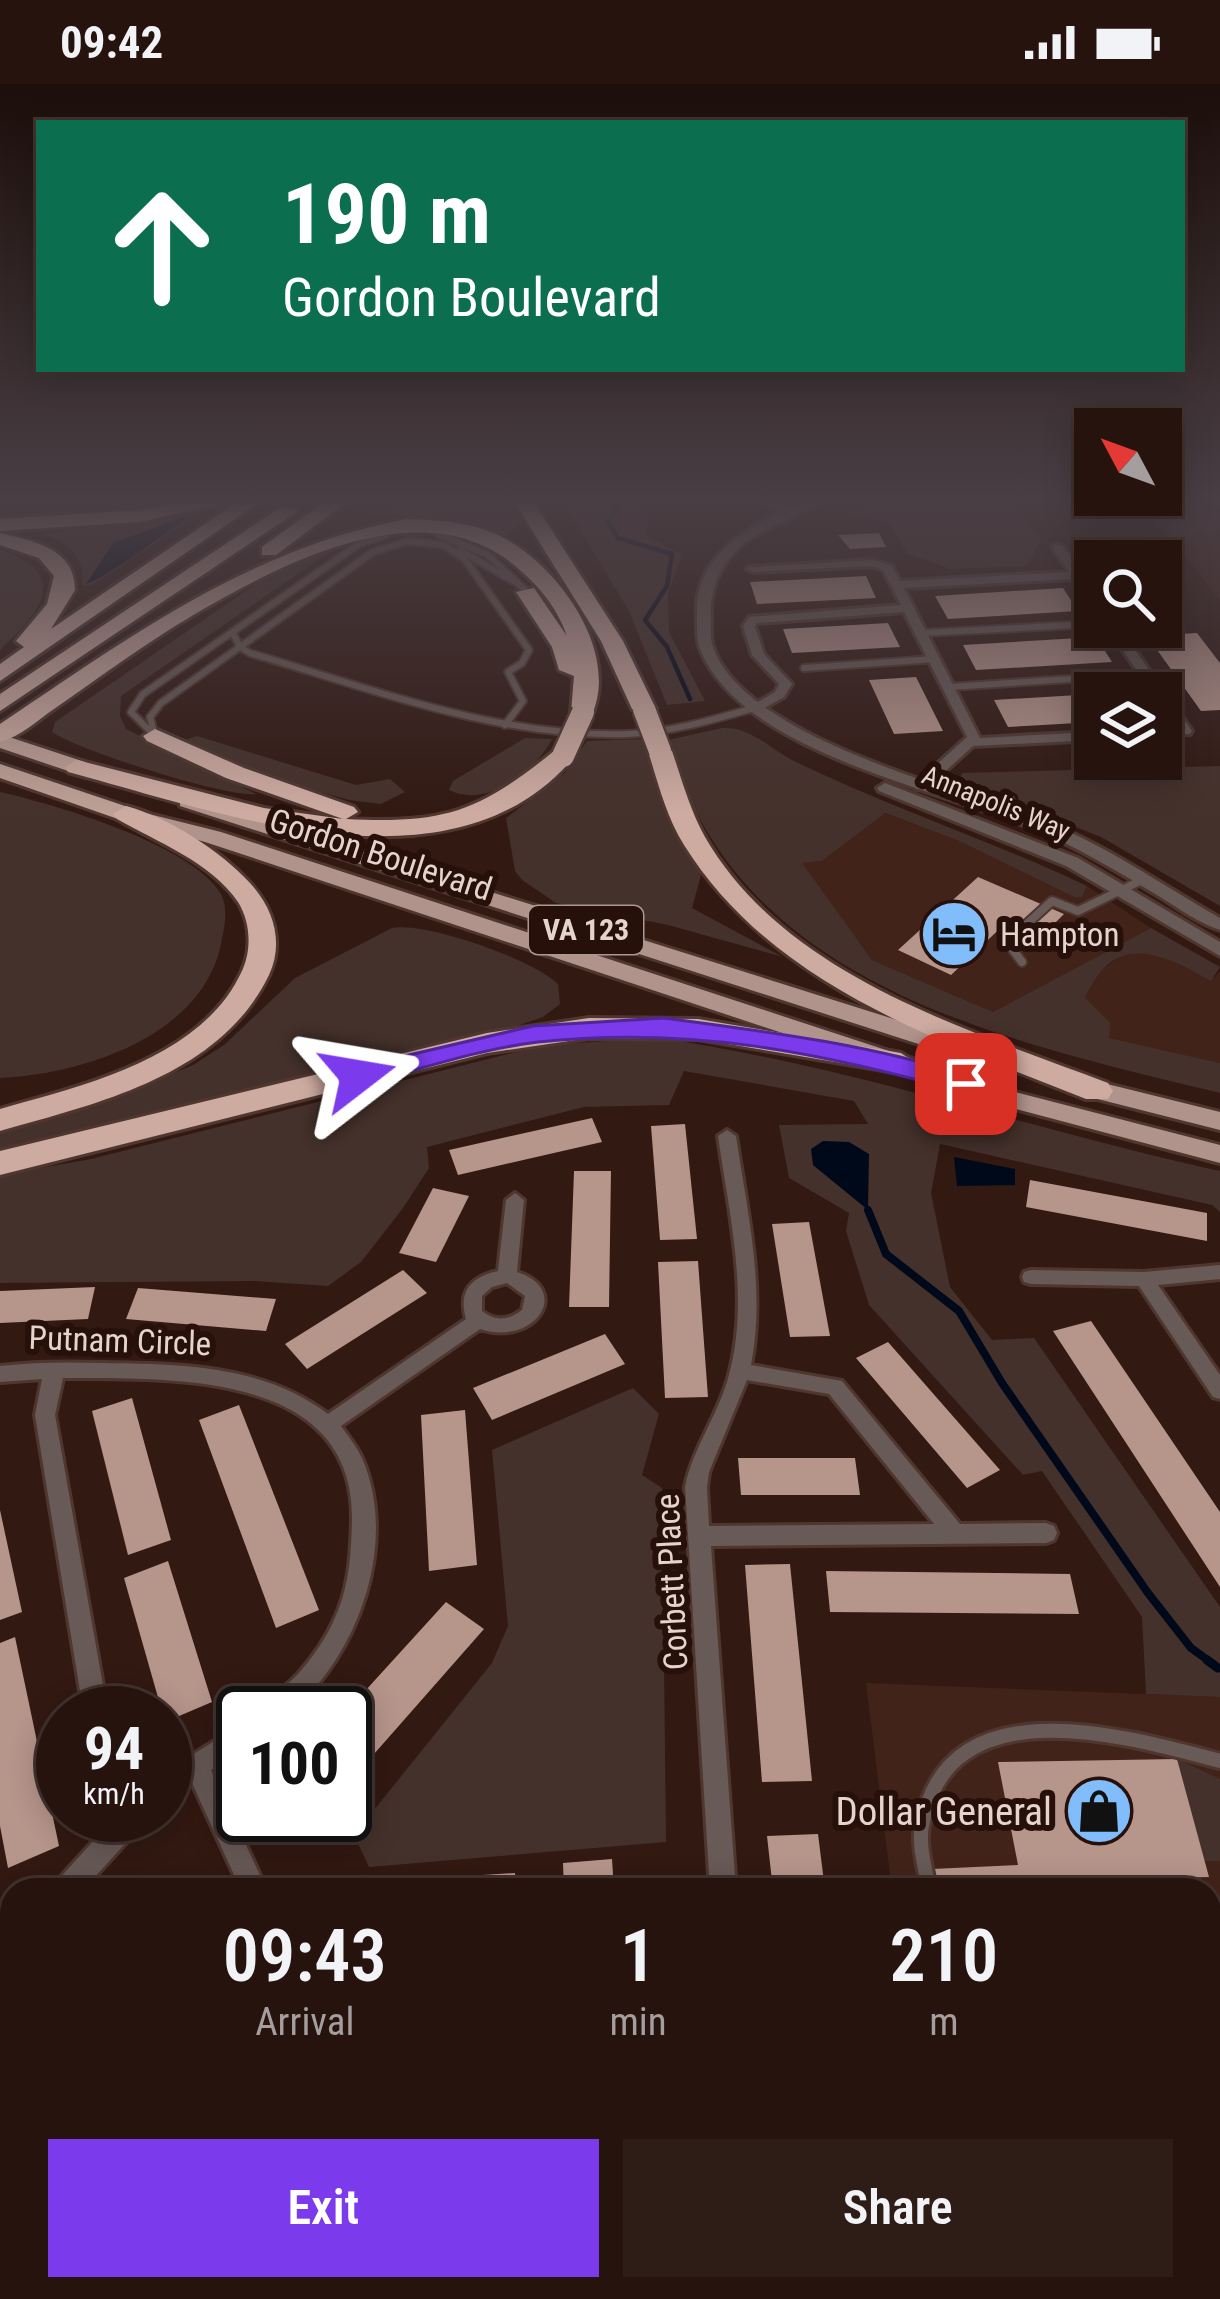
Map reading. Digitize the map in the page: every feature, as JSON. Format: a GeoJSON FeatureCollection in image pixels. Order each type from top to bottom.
{"type":"FeatureCollection","features":[{"type":"Feature","properties":{"kind":"highway"},"geometry":{"type":"LineString","coordinates":[[0,663],[59,606]]}},
{"type":"Feature","properties":{"kind":"highway"},"geometry":{"type":"LineString","coordinates":[[0,674],[98,606]]}},
{"type":"Feature","properties":{"kind":"highway"},"geometry":{"type":"LineString","coordinates":[[0,704],[145,606]]}},
{"type":"Feature","properties":{"kind":"highway"},"geometry":{"type":"LineString","coordinates":[[0,738],[189,606]]}},
{"type":"Feature","properties":{"kind":"highway"},"geometry":{"type":"LineString","coordinates":[[173,618],[197,606]]}},
{"type":"Feature","properties":{"kind":"highway"},"geometry":{"type":"LineString","coordinates":[[536,606],[563,647],[584,705]]}},
{"type":"Feature","properties":{"kind":"highway"},"geometry":{"type":"LineString","coordinates":[[77,767],[313,824],[366,830],[416,828],[470,818],[509,802],[563,756],[584,705],[583,645],[562,606]]}},
{"type":"Feature","properties":{"kind":"highway"},"geometry":{"type":"LineString","coordinates":[[590,606],[644,709],[698,845],[744,903],[800,951],[920,1018],[1096,1091]]}},
{"type":"Feature","properties":{"kind":"highway"},"geometry":{"type":"LineString","coordinates":[[155,736],[324,806],[394,819],[450,812],[543,777]]}},
{"type":"Feature","properties":{"kind":"highway","name":"Gordon Boulevard"},"geometry":{"type":"LineString","coordinates":[[0,738],[77,767]]}},
{"type":"Feature","properties":{"kind":"highway","name":"Gordon Boulevard"},"geometry":{"type":"LineString","coordinates":[[8,773],[126,814]]}},
{"type":"Feature","properties":{"kind":"highway"},"geometry":{"type":"LineString","coordinates":[[0,1120],[110,1084],[178,1054],[230,1014],[255,977],[262,940],[260,922],[245,894],[202,858],[126,814]]}},
{"type":"Feature","properties":{"kind":"highway"},"geometry":{"type":"LineString","coordinates":[[0,1163],[488,1043],[589,1028],[698,1029],[902,1064]]}},
{"type":"Feature","properties":{"kind":"main road","name":"Gordon Boulevard"},"geometry":{"type":"LineString","coordinates":[[77,767],[1096,1091],[1220,1121]]}},
{"type":"Feature","properties":{"kind":"main road","name":"Gordon Boulevard"},"geometry":{"type":"LineString","coordinates":[[126,814],[254,850],[1065,1115],[1220,1154]]}},
{"type":"Feature","properties":{"kind":"street","name":"Annapolis Way"},"geometry":{"type":"LineString","coordinates":[[702,606],[704,639],[716,670],[754,708],[842,756],[1040,825],[1220,925]]}},
{"type":"Feature","properties":{"kind":"street"},"geometry":{"type":"LineString","coordinates":[[754,708],[780,694],[786,684],[755,650],[749,626],[753,620],[909,608],[974,742]]}},
{"type":"Feature","properties":{"kind":"street","name":"Annapolis Way"},"geometry":{"type":"LineString","coordinates":[[754,708],[763,725],[821,760],[1036,845],[1220,950]]}},
{"type":"Feature","properties":{"kind":"street"},"geometry":{"type":"LineString","coordinates":[[921,786],[974,742],[1074,737]]}},
{"type":"Feature","properties":{"kind":"street","name":"Corbett Place"},"geometry":{"type":"LineString","coordinates":[[722,1878],[698,1468],[741,1371],[748,1304],[727,1136]]}},
{"type":"Feature","properties":{"kind":"street"},"geometry":{"type":"LineString","coordinates":[[507,1276],[515,1199]]}},
{"type":"Feature","properties":{"kind":"street"},"geometry":{"type":"LineString","coordinates":[[1031,1277],[1144,1279],[1220,1272]]}},
{"type":"Feature","properties":{"kind":"street"},"geometry":{"type":"LineString","coordinates":[[507,1276],[520,1280],[535,1294],[531,1314],[500,1328],[479,1320],[470,1305],[472,1294],[485,1281],[507,1276]]}},
{"type":"Feature","properties":{"kind":"street"},"geometry":{"type":"LineString","coordinates":[[1144,1279],[1220,1391]]}},
{"type":"Feature","properties":{"kind":"street"},"geometry":{"type":"LineString","coordinates":[[330,1423],[479,1320]]}},
{"type":"Feature","properties":{"kind":"street"},"geometry":{"type":"LineString","coordinates":[[54,1371],[45,1414],[91,1686]]}},
{"type":"Feature","properties":{"kind":"street"},"geometry":{"type":"LineString","coordinates":[[741,1371],[835,1387],[955,1534]]}},
{"type":"Feature","properties":{"kind":"street","name":"Putnam Circle"},"geometry":{"type":"LineString","coordinates":[[0,1374],[184,1372],[238,1380],[276,1390],[330,1423],[349,1450],[360,1479],[366,1531],[361,1571],[339,1637],[300,1686]]}},
{"type":"Feature","properties":{"kind":"street"},"geometry":{"type":"LineString","coordinates":[[701,1536],[1046,1533]]}},
{"type":"Feature","properties":{"kind":"street"},"geometry":{"type":"LineString","coordinates":[[192,1768],[216,1752]]}},
{"type":"Feature","properties":{"kind":"street"},"geometry":{"type":"LineString","coordinates":[[196,1765],[248,1878]]}},
{"type":"Feature","properties":{"kind":"street"},"geometry":{"type":"LineString","coordinates":[[77,1878],[110,1842]]}},
{"type":"Feature","properties":{"kind":"lane"},"geometry":{"type":"LineString","coordinates":[[155,736],[135,721],[133,704],[270,606]]}},
{"type":"Feature","properties":{"kind":"lane"},"geometry":{"type":"LineString","coordinates":[[155,736],[150,717],[158,706],[296,606]]}},
{"type":"Feature","properties":{"kind":"lane"},"geometry":{"type":"LineString","coordinates":[[499,606],[529,650],[522,663],[508,672],[524,700],[505,725]]}},
{"type":"Feature","properties":{"kind":"lane"},"geometry":{"type":"LineString","coordinates":[[922,634],[1074,625]]}},
{"type":"Feature","properties":{"kind":"lane"},"geometry":{"type":"LineString","coordinates":[[233,633],[240,646],[505,725],[646,732],[728,718],[754,708]]}},
{"type":"Feature","properties":{"kind":"lane"},"geometry":{"type":"LineString","coordinates":[[804,668],[935,659]]}},
{"type":"Feature","properties":{"kind":"lane"},"geometry":{"type":"LineString","coordinates":[[949,687],[1074,679]]}},
{"type":"Feature","properties":{"kind":"lane"},"geometry":{"type":"LineString","coordinates":[[1022,962],[1007,942],[1052,901],[1078,911],[1144,879]]}},
{"type":"Feature","properties":{"kind":"lane"},"geometry":{"type":"LineString","coordinates":[[928,1878],[922,1830],[927,1807],[949,1769],[981,1743],[1008,1734],[1105,1732],[1220,1761]]}},
{"type":"Feature","properties":{"kind":"shaded area"},"geometry":{"type":"Polygon","coordinates":[[[0,606],[38,606],[27,622],[0,650],[0,606]]]}},
{"type":"Feature","properties":{"kind":"shaded area"},"geometry":{"type":"Polygon","coordinates":[[[223,606],[251,606],[121,696],[120,716],[126,729],[256,794],[215,789],[90,750],[52,732],[55,722],[223,606]]]}},
{"type":"Feature","properties":{"kind":"shaded area"},"geometry":{"type":"Polygon","coordinates":[[[626,606],[668,606],[669,632],[705,701],[667,705],[626,606]]]}},
{"type":"Feature","properties":{"kind":"shaded area"},"geometry":{"type":"Polygon","coordinates":[[[722,728],[752,735],[832,779],[1087,886],[1082,897],[1074,897],[959,841],[885,813],[822,861],[802,863],[872,960],[993,1012],[1151,928],[1220,967],[1211,981],[1157,956],[1125,955],[1110,963],[1085,998],[1110,1023],[1109,1038],[1220,1063],[1220,1093],[968,1023],[888,989],[816,946],[753,891],[702,824],[668,740],[722,728]]]}},
{"type":"Feature","properties":{"kind":"shaded area"},"geometry":{"type":"Polygon","coordinates":[[[197,736],[356,785],[390,779],[405,792],[381,804],[349,800],[274,779],[180,742],[197,736]]]}},
{"type":"Feature","properties":{"kind":"shaded area"},"geometry":{"type":"Polygon","coordinates":[[[525,738],[552,739],[522,775],[479,795],[449,790],[453,781],[525,738]]]}},
{"type":"Feature","properties":{"kind":"shaded area"},"geometry":{"type":"Polygon","coordinates":[[[643,739],[664,805],[701,875],[692,908],[783,957],[668,925],[556,903],[515,871],[506,818],[565,773],[587,741],[643,739]]]}},
{"type":"Feature","properties":{"kind":"shaded area"},"geometry":{"type":"Polygon","coordinates":[[[1220,766],[1220,906],[1101,837],[957,780],[963,773],[1074,770],[1074,780],[1182,780],[1182,767],[1220,766]]]}},
{"type":"Feature","properties":{"kind":"shaded area"},"geometry":{"type":"Polygon","coordinates":[[[0,792],[120,829],[182,859],[221,894],[225,922],[211,972],[193,1001],[167,1024],[103,1058],[0,1078],[0,792]]]}},
{"type":"Feature","properties":{"kind":"shaded area"},"geometry":{"type":"Polygon","coordinates":[[[884,813],[959,841],[1074,897],[1082,897],[1087,886],[1151,928],[993,1012],[872,960],[801,863],[822,861],[884,813]]]}},
{"type":"Feature","properties":{"kind":"shaded area"},"geometry":{"type":"Polygon","coordinates":[[[392,928],[453,936],[526,964],[558,984],[560,1004],[543,1017],[505,1030],[0,1152],[0,1129],[140,1087],[193,1065],[224,1045],[295,978],[392,928]]]}},
{"type":"Feature","properties":{"kind":"shaded area"},"geometry":{"type":"Polygon","coordinates":[[[1149,950],[1211,980],[1220,972],[1220,1063],[1108,1038],[1085,998],[1094,976],[1121,956],[1149,950]]]}},
{"type":"Feature","properties":{"kind":"shaded area"},"geometry":{"type":"Polygon","coordinates":[[[658,1038],[800,1064],[1220,1171],[1220,1212],[1212,1205],[940,1144],[931,1193],[950,1287],[992,1340],[1034,1338],[1220,1607],[1220,1697],[1146,1694],[1142,1617],[1042,1471],[1023,1475],[869,1305],[846,1231],[849,1213],[789,1178],[779,1125],[868,1124],[854,1101],[684,1071],[669,1105],[584,1107],[427,1147],[429,1168],[403,1208],[361,1262],[328,1286],[253,1281],[0,1283],[0,1175],[91,1159],[544,1045],[658,1038]]]}},
{"type":"Feature","properties":{"kind":"shaded area"},"geometry":{"type":"Polygon","coordinates":[[[633,1388],[659,1414],[642,1475],[662,1488],[666,1842],[369,1867],[357,1842],[372,1842],[372,1813],[492,1663],[508,1626],[492,1450],[633,1388]]]}},
{"type":"Feature","properties":{"kind":"shaded area"},"geometry":{"type":"Polygon","coordinates":[[[866,1683],[1220,1697],[1220,1878],[890,1878],[866,1683]]]}},
{"type":"Feature","properties":{"kind":"shaded area"},"geometry":{"type":"Polygon","coordinates":[[[1177,1759],[1220,1779],[1220,1861],[1204,1861],[1177,1759]]]}},
{"type":"Feature","properties":{"kind":"water"},"geometry":{"type":"Polygon","coordinates":[[[823,1141],[849,1142],[869,1154],[868,1210],[813,1165],[811,1149],[823,1141]]]}},
{"type":"Feature","properties":{"kind":"water"},"geometry":{"type":"Polygon","coordinates":[[[954,1157],[1015,1169],[1015,1185],[957,1186],[954,1157]]]}},
{"type":"Feature","properties":{"kind":"building"},"geometry":{"type":"Polygon","coordinates":[[[941,606],[1074,606],[1074,611],[948,619],[941,606]]]}},
{"type":"Feature","properties":{"kind":"building"},"geometry":{"type":"Polygon","coordinates":[[[888,623],[900,647],[792,653],[783,629],[888,623]]]}},
{"type":"Feature","properties":{"kind":"building"},"geometry":{"type":"Polygon","coordinates":[[[1197,633],[1220,663],[1220,710],[1201,711],[1182,685],[1182,672],[1173,672],[1156,648],[1182,648],[1182,634],[1197,633]]]}},
{"type":"Feature","properties":{"kind":"building"},"geometry":{"type":"Polygon","coordinates":[[[1074,638],[1074,648],[1103,648],[1112,662],[976,670],[963,645],[1074,638]]]}},
{"type":"Feature","properties":{"kind":"building"},"geometry":{"type":"Polygon","coordinates":[[[916,677],[943,731],[894,734],[869,680],[916,677]]]}},
{"type":"Feature","properties":{"kind":"building"},"geometry":{"type":"Polygon","coordinates":[[[1074,695],[1074,723],[1008,727],[994,700],[1074,695]]]}},
{"type":"Feature","properties":{"kind":"building","name":"Hampton"},"geometry":{"type":"Polygon","coordinates":[[[978,877],[1064,914],[1045,933],[1011,918],[951,975],[898,950],[978,877]]]}},
{"type":"Feature","properties":{"kind":"building"},"geometry":{"type":"Polygon","coordinates":[[[592,1118],[602,1142],[458,1175],[449,1150],[592,1118]]]}},
{"type":"Feature","properties":{"kind":"building"},"geometry":{"type":"Polygon","coordinates":[[[685,1124],[697,1239],[660,1240],[651,1126],[685,1124]]]}},
{"type":"Feature","properties":{"kind":"building"},"geometry":{"type":"Polygon","coordinates":[[[574,1171],[611,1171],[609,1307],[569,1307],[574,1171]]]}},
{"type":"Feature","properties":{"kind":"building"},"geometry":{"type":"Polygon","coordinates":[[[1030,1180],[1207,1213],[1207,1241],[1026,1207],[1030,1180]]]}},
{"type":"Feature","properties":{"kind":"building"},"geometry":{"type":"Polygon","coordinates":[[[433,1188],[469,1196],[436,1262],[399,1253],[433,1188]]]}},
{"type":"Feature","properties":{"kind":"building"},"geometry":{"type":"Polygon","coordinates":[[[809,1222],[830,1336],[790,1337],[772,1224],[809,1222]]]}},
{"type":"Feature","properties":{"kind":"building"},"geometry":{"type":"Polygon","coordinates":[[[698,1261],[708,1397],[665,1398],[658,1262],[698,1261]]]}},
{"type":"Feature","properties":{"kind":"building"},"geometry":{"type":"Polygon","coordinates":[[[403,1270],[427,1293],[307,1369],[285,1344],[403,1270]]]}},
{"type":"Feature","properties":{"kind":"building"},"geometry":{"type":"Polygon","coordinates":[[[95,1287],[88,1319],[0,1323],[0,1291],[95,1287]]]}},
{"type":"Feature","properties":{"kind":"building"},"geometry":{"type":"Polygon","coordinates":[[[138,1288],[276,1299],[266,1331],[126,1319],[138,1288]]]}},
{"type":"Feature","properties":{"kind":"building"},"geometry":{"type":"Polygon","coordinates":[[[1091,1321],[1220,1512],[1220,1587],[1053,1331],[1091,1321]]]}},
{"type":"Feature","properties":{"kind":"building"},"geometry":{"type":"Polygon","coordinates":[[[605,1334],[625,1364],[492,1420],[473,1388],[605,1334]]]}},
{"type":"Feature","properties":{"kind":"building"},"geometry":{"type":"Polygon","coordinates":[[[888,1342],[1000,1470],[967,1488],[856,1358],[888,1342]]]}},
{"type":"Feature","properties":{"kind":"building"},"geometry":{"type":"Polygon","coordinates":[[[132,1398],[171,1540],[128,1555],[92,1411],[132,1398]]]}},
{"type":"Feature","properties":{"kind":"building"},"geometry":{"type":"Polygon","coordinates":[[[239,1405],[319,1610],[276,1628],[199,1420],[239,1405]]]}},
{"type":"Feature","properties":{"kind":"building"},"geometry":{"type":"Polygon","coordinates":[[[465,1410],[477,1565],[429,1571],[421,1415],[465,1410]]]}},
{"type":"Feature","properties":{"kind":"building"},"geometry":{"type":"Polygon","coordinates":[[[738,1458],[855,1458],[860,1495],[741,1495],[738,1458]]]}},
{"type":"Feature","properties":{"kind":"building"},"geometry":{"type":"Polygon","coordinates":[[[0,1510],[22,1612],[0,1620],[0,1510]]]}},
{"type":"Feature","properties":{"kind":"building"},"geometry":{"type":"Polygon","coordinates":[[[168,1561],[212,1702],[192,1711],[192,1686],[155,1686],[124,1578],[168,1561]]]}},
{"type":"Feature","properties":{"kind":"building"},"geometry":{"type":"Polygon","coordinates":[[[790,1564],[812,1781],[762,1782],[745,1565],[790,1564]]]}},
{"type":"Feature","properties":{"kind":"building"},"geometry":{"type":"Polygon","coordinates":[[[826,1571],[1070,1574],[1079,1614],[830,1612],[826,1571]]]}},
{"type":"Feature","properties":{"kind":"building"},"geometry":{"type":"Polygon","coordinates":[[[446,1602],[484,1629],[372,1756],[370,1686],[446,1602]]]}},
{"type":"Feature","properties":{"kind":"building"},"geometry":{"type":"Polygon","coordinates":[[[15,1637],[36,1737],[36,1842],[58,1842],[59,1846],[8,1868],[0,1826],[0,1643],[15,1637]]]}},
{"type":"Feature","properties":{"kind":"building","name":"Dollar General"},"geometry":{"type":"Polygon","coordinates":[[[1177,1759],[1209,1877],[934,1878],[932,1869],[1018,1865],[998,1762],[1177,1759]]]}},
{"type":"Feature","properties":{"kind":"building"},"geometry":{"type":"Polygon","coordinates":[[[818,1834],[824,1878],[772,1878],[767,1836],[818,1834]]]}},
{"type":"Feature","properties":{"kind":"building"},"geometry":{"type":"Polygon","coordinates":[[[612,1859],[613,1878],[564,1878],[563,1863],[612,1859]]]}},
{"type":"Feature","properties":{"kind":"building"},"geometry":{"type":"Polygon","coordinates":[[[515,1873],[515,1878],[436,1878],[515,1873]]]}},
{"type":"Feature","properties":{"kind":"waterway"},"geometry":{"type":"LineString","coordinates":[[654,606],[645,620],[667,647],[690,699]]}},
{"type":"Feature","properties":{"kind":"waterway"},"geometry":{"type":"LineString","coordinates":[[868,1210],[886,1254],[959,1311],[1002,1383],[1148,1593],[1191,1648],[1212,1663]]}},
{"type":"Feature","properties":{"kind":"waterway"},"geometry":{"type":"LineString","coordinates":[[1207,1660],[1218,1668]]}},
{"type":"Feature","properties":{"kind":"place","name":"Hampton"},"geometry":{"type":"Point","coordinates":[954,934]}},
{"type":"Feature","properties":{"kind":"place","name":"Dollar General"},"geometry":{"type":"Point","coordinates":[1099,1811]}},
{"type":"Feature","properties":{"kind":"route"},"geometry":{"type":"LineString","coordinates":[[358,1076],[533,1034],[664,1026],[828,1048],[966,1084]]}}]}
